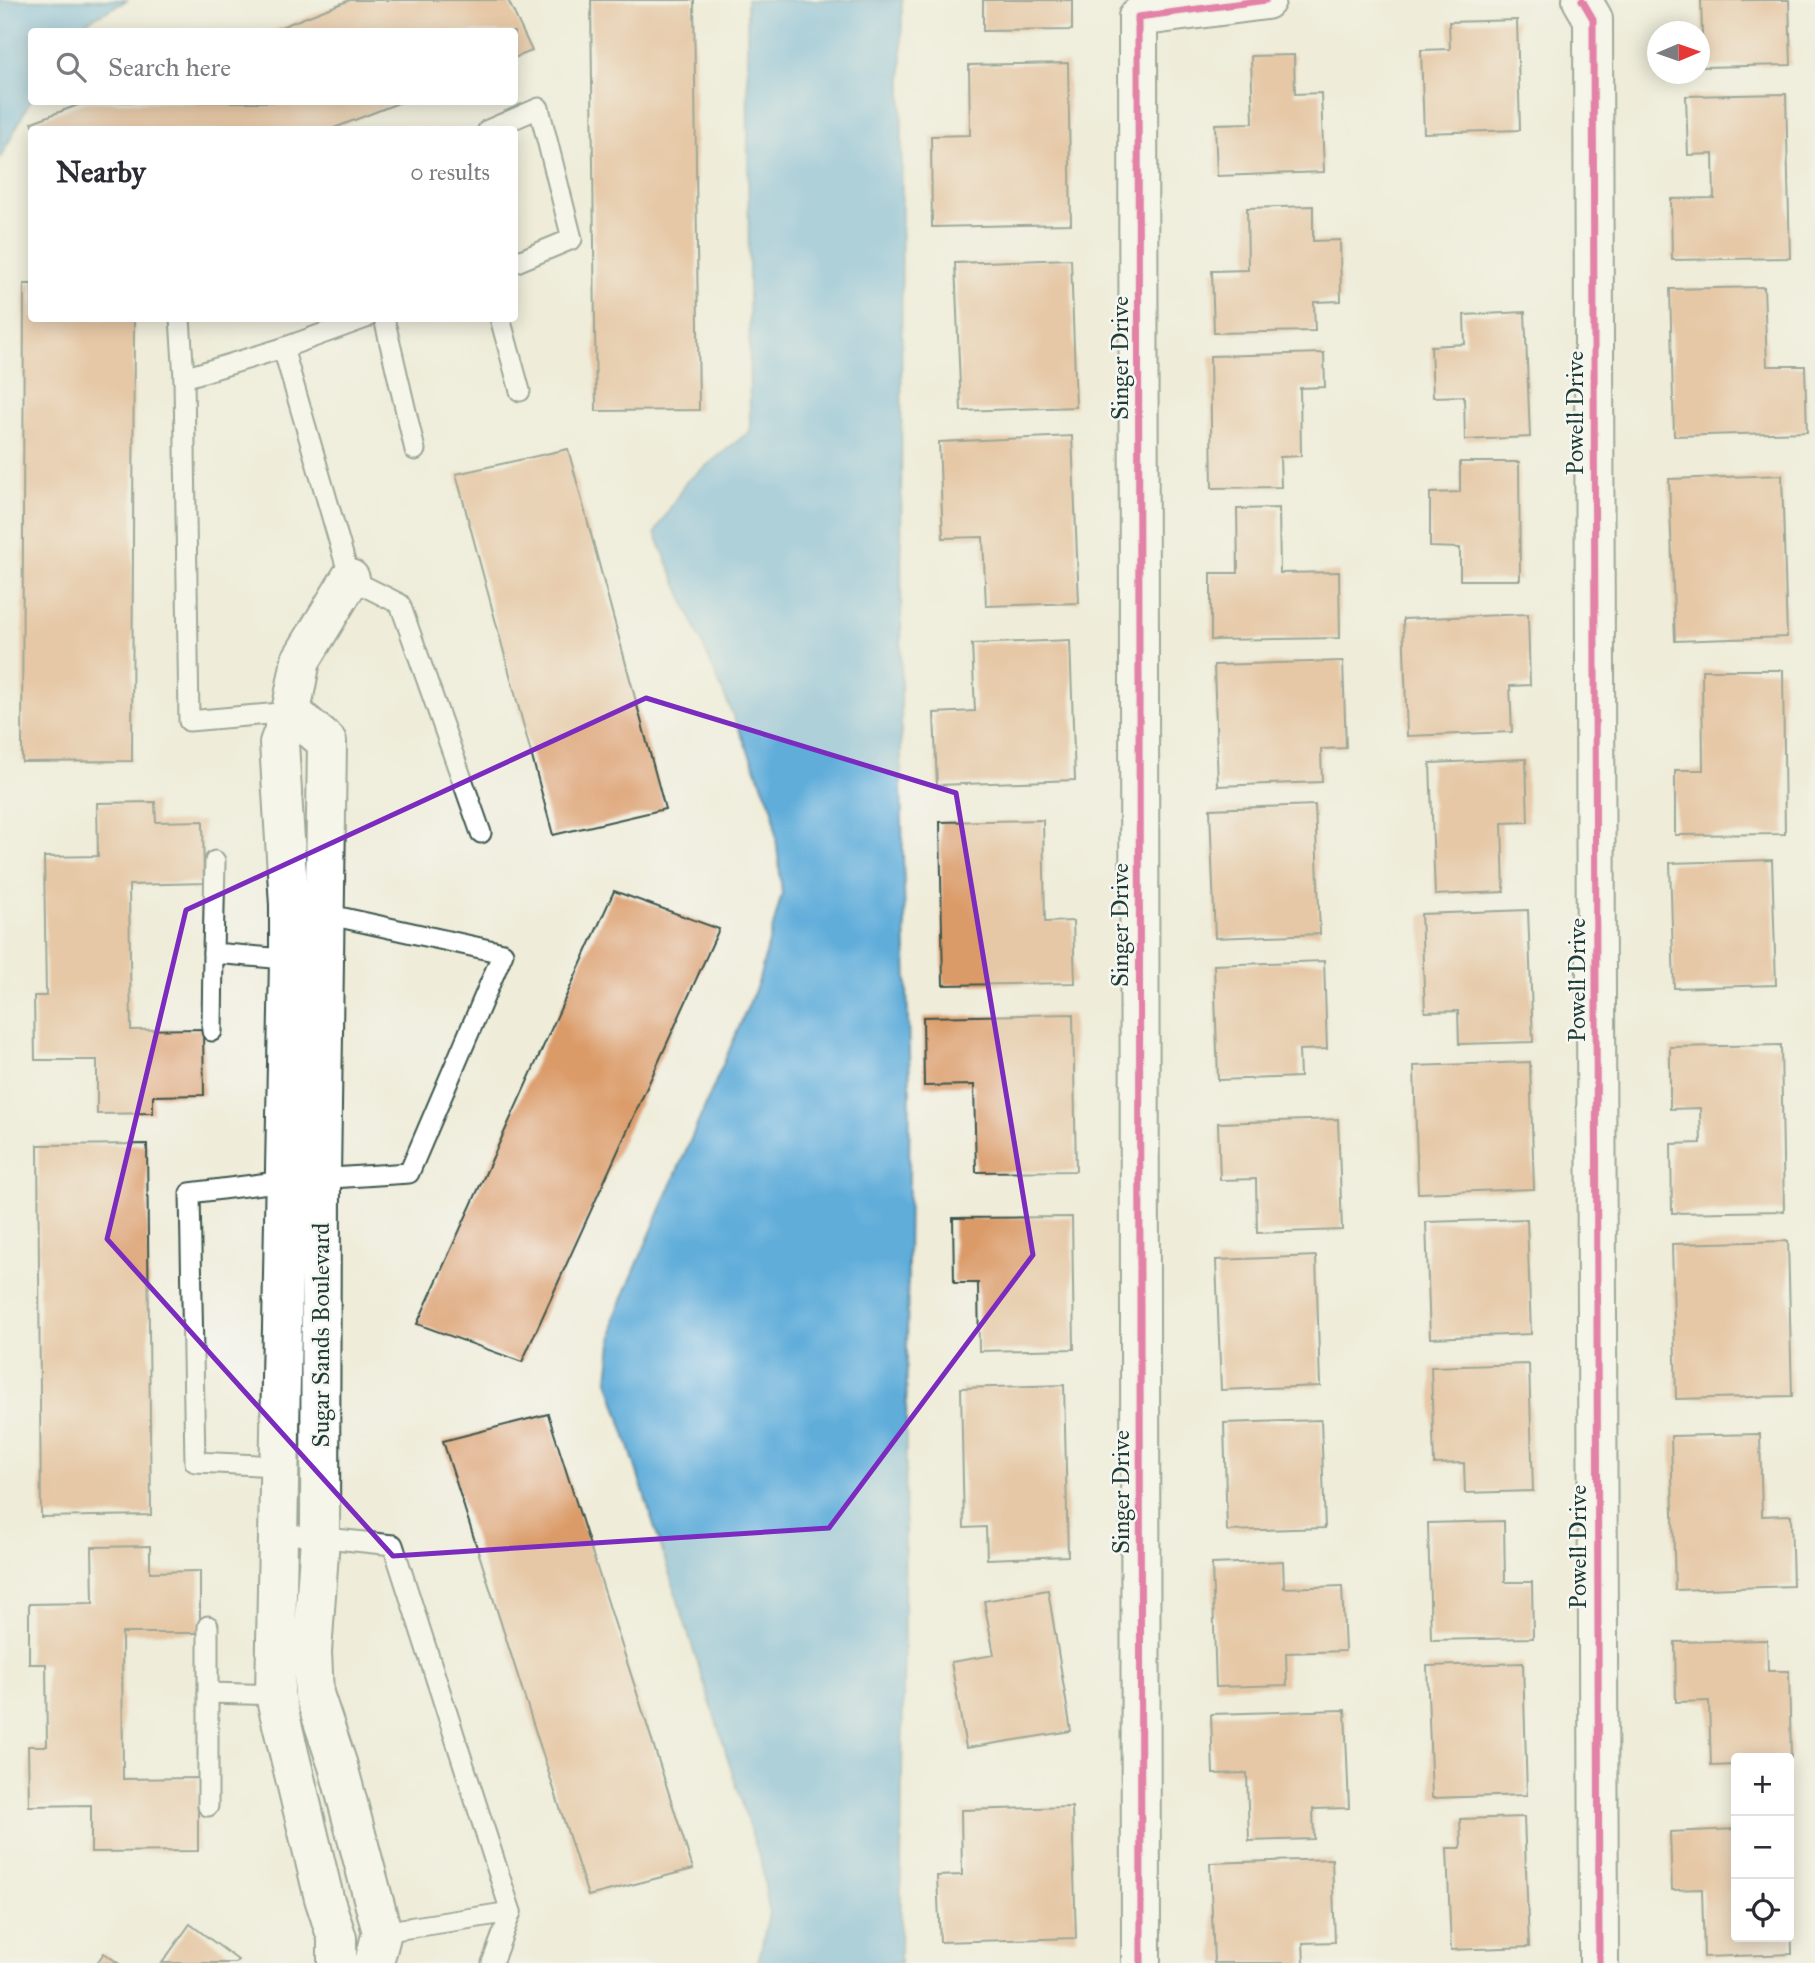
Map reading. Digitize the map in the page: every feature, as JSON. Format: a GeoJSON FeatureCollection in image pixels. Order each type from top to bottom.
{"type":"FeatureCollection","features":[{"type":"Feature","properties":{"kind":"street","name":"Singer Drive"},"geometry":{"type":"LineString","coordinates":[[1141,1963],[1138,17],[1266,0]]}},
{"type":"Feature","properties":{"kind":"street","name":"Powell Drive"},"geometry":{"type":"LineString","coordinates":[[1582,0],[1593,19],[1599,1963]]}},
{"type":"Feature","properties":{"kind":"street","name":"Sugar Sands Boulevard"},"geometry":{"type":"LineString","coordinates":[[350,579],[301,660],[291,712],[279,743],[289,905],[307,960],[303,1180],[320,1538],[312,1652],[314,1694],[338,1766],[378,1947]]}},
{"type":"Feature","properties":{"kind":"street","name":"Sugar Sands Boulevard"},"geometry":{"type":"LineString","coordinates":[[291,712],[327,742],[326,914],[307,960]]}},
{"type":"Feature","properties":{"kind":"street","name":"Sugar Sands Boulevard"},"geometry":{"type":"LineString","coordinates":[[303,1180],[279,1465],[275,1695],[324,1898],[337,1938],[337,1963]]}},
{"type":"Feature","properties":{"kind":"lane"},"geometry":{"type":"LineString","coordinates":[[497,126],[539,108],[572,239],[518,261]]}},
{"type":"Feature","properties":{"kind":"lane"},"geometry":{"type":"LineString","coordinates":[[180,322],[184,378],[190,721],[291,712]]}},
{"type":"Feature","properties":{"kind":"lane"},"geometry":{"type":"LineString","coordinates":[[184,378],[283,348],[355,322]]}},
{"type":"Feature","properties":{"kind":"lane"},"geometry":{"type":"LineString","coordinates":[[385,322],[415,450]]}},
{"type":"Feature","properties":{"kind":"lane"},"geometry":{"type":"LineString","coordinates":[[501,322],[520,391]]}},
{"type":"Feature","properties":{"kind":"lane"},"geometry":{"type":"LineString","coordinates":[[283,348],[350,579],[400,604],[481,833]]}},
{"type":"Feature","properties":{"kind":"lane"},"geometry":{"type":"LineString","coordinates":[[212,1031],[215,861]]}},
{"type":"Feature","properties":{"kind":"lane"},"geometry":{"type":"LineString","coordinates":[[279,1465],[195,1462],[190,1193],[303,1180],[409,1173],[503,953],[289,905]]}},
{"type":"Feature","properties":{"kind":"lane"},"geometry":{"type":"LineString","coordinates":[[213,953],[307,960]]}},
{"type":"Feature","properties":{"kind":"lane"},"geometry":{"type":"LineString","coordinates":[[278,1533],[393,1545],[511,1912],[492,1963]]}},
{"type":"Feature","properties":{"kind":"lane"},"geometry":{"type":"LineString","coordinates":[[208,1626],[208,1805]]}},
{"type":"Feature","properties":{"kind":"lane"},"geometry":{"type":"LineString","coordinates":[[208,1693],[314,1694]]}},
{"type":"Feature","properties":{"kind":"lane"},"geometry":{"type":"LineString","coordinates":[[378,1947],[511,1912]]}},
{"type":"Feature","properties":{"kind":"highlighted area"},"geometry":{"type":"Polygon","coordinates":[[[646,698],[956,793],[1033,1255],[829,1528],[393,1556],[107,1239],[186,910],[646,698]]]}},
{"type":"Feature","properties":{"kind":"water"},"geometry":{"type":"Polygon","coordinates":[[[0,0],[128,0],[74,28],[28,28],[28,105],[0,159],[0,0]]]}},
{"type":"Feature","properties":{"kind":"water"},"geometry":{"type":"Polygon","coordinates":[[[747,0],[902,0],[901,788],[910,1086],[900,1963],[758,1963],[769,1913],[762,1866],[608,1380],[615,1316],[758,983],[782,893],[773,809],[655,533],[686,482],[750,431],[747,0]]]}},
{"type":"Feature","properties":{"kind":"building"},"geometry":{"type":"Polygon","coordinates":[[[350,0],[508,0],[532,51],[518,56],[518,28],[278,28],[350,0]]]}},
{"type":"Feature","properties":{"kind":"building"},"geometry":{"type":"Polygon","coordinates":[[[591,0],[694,0],[699,410],[596,411],[591,0]]]}},
{"type":"Feature","properties":{"kind":"building"},"geometry":{"type":"Polygon","coordinates":[[[983,0],[1072,0],[1072,30],[983,31],[983,0]]]}},
{"type":"Feature","properties":{"kind":"building"},"geometry":{"type":"Polygon","coordinates":[[[1701,0],[1789,0],[1791,65],[1710,67],[1710,21],[1702,21],[1701,0]]]}},
{"type":"Feature","properties":{"kind":"building"},"geometry":{"type":"Polygon","coordinates":[[[1517,20],[1520,130],[1424,133],[1421,50],[1450,49],[1449,22],[1517,20]]]}},
{"type":"Feature","properties":{"kind":"building"},"geometry":{"type":"Polygon","coordinates":[[[1294,55],[1295,94],[1321,93],[1324,172],[1217,176],[1215,124],[1253,123],[1251,56],[1294,55]]]}},
{"type":"Feature","properties":{"kind":"building"},"geometry":{"type":"Polygon","coordinates":[[[1068,63],[1071,224],[932,227],[931,136],[970,135],[969,65],[1068,63]]]}},
{"type":"Feature","properties":{"kind":"building"},"geometry":{"type":"Polygon","coordinates":[[[1786,94],[1790,258],[1672,260],[1671,199],[1714,198],[1713,154],[1688,155],[1686,96],[1786,94]]]}},
{"type":"Feature","properties":{"kind":"building"},"geometry":{"type":"Polygon","coordinates":[[[78,105],[393,105],[339,126],[34,126],[32,122],[78,105]]]}},
{"type":"Feature","properties":{"kind":"building"},"geometry":{"type":"Polygon","coordinates":[[[1313,206],[1313,241],[1340,240],[1341,301],[1314,302],[1315,331],[1214,333],[1212,271],[1248,270],[1247,208],[1313,206]]]}},
{"type":"Feature","properties":{"kind":"building"},"geometry":{"type":"Polygon","coordinates":[[[1071,259],[1076,407],[961,411],[955,263],[1071,259]]]}},
{"type":"Feature","properties":{"kind":"building"},"geometry":{"type":"Polygon","coordinates":[[[24,284],[28,284],[28,322],[134,322],[132,761],[22,762],[24,284]]]}},
{"type":"Feature","properties":{"kind":"building"},"geometry":{"type":"Polygon","coordinates":[[[1764,287],[1767,366],[1805,366],[1807,432],[1674,436],[1670,289],[1764,287]]]}},
{"type":"Feature","properties":{"kind":"building"},"geometry":{"type":"Polygon","coordinates":[[[1525,312],[1530,437],[1465,440],[1464,396],[1433,397],[1431,346],[1465,344],[1464,315],[1525,312]]]}},
{"type":"Feature","properties":{"kind":"building"},"geometry":{"type":"Polygon","coordinates":[[[1324,353],[1325,387],[1300,388],[1301,456],[1280,457],[1281,487],[1212,488],[1210,356],[1324,353]]]}},
{"type":"Feature","properties":{"kind":"building"},"geometry":{"type":"Polygon","coordinates":[[[1072,436],[1079,603],[986,606],[983,537],[943,538],[939,442],[1072,436]]]}},
{"type":"Feature","properties":{"kind":"building"},"geometry":{"type":"Polygon","coordinates":[[[568,449],[665,809],[553,835],[456,474],[568,449]]]}},
{"type":"Feature","properties":{"kind":"building"},"geometry":{"type":"Polygon","coordinates":[[[1460,462],[1519,462],[1520,580],[1460,580],[1460,548],[1430,547],[1430,493],[1460,492],[1460,462]]]}},
{"type":"Feature","properties":{"kind":"building"},"geometry":{"type":"Polygon","coordinates":[[[1782,475],[1787,637],[1675,641],[1669,479],[1782,475]]]}},
{"type":"Feature","properties":{"kind":"building"},"geometry":{"type":"Polygon","coordinates":[[[1279,508],[1280,573],[1339,572],[1340,638],[1211,640],[1211,573],[1238,573],[1237,509],[1279,508]]]}},
{"type":"Feature","properties":{"kind":"building"},"geometry":{"type":"Polygon","coordinates":[[[1528,614],[1530,685],[1510,686],[1512,732],[1407,736],[1403,619],[1528,614]]]}},
{"type":"Feature","properties":{"kind":"building"},"geometry":{"type":"Polygon","coordinates":[[[1070,640],[1075,780],[937,785],[934,713],[975,711],[972,644],[1070,640]]]}},
{"type":"Feature","properties":{"kind":"building"},"geometry":{"type":"Polygon","coordinates":[[[1343,661],[1346,748],[1321,749],[1322,782],[1218,786],[1214,665],[1343,661]]]}},
{"type":"Feature","properties":{"kind":"building"},"geometry":{"type":"Polygon","coordinates":[[[1702,670],[1783,670],[1785,834],[1675,835],[1675,770],[1703,770],[1702,670]]]}},
{"type":"Feature","properties":{"kind":"building"},"geometry":{"type":"Polygon","coordinates":[[[1526,759],[1528,822],[1502,823],[1504,892],[1435,895],[1430,763],[1526,759]]]}},
{"type":"Feature","properties":{"kind":"building"},"geometry":{"type":"Polygon","coordinates":[[[155,802],[156,822],[203,821],[204,883],[129,885],[131,1030],[203,1029],[204,1095],[153,1096],[153,1113],[97,1114],[97,1060],[35,1060],[34,996],[46,996],[44,857],[98,856],[97,803],[155,802]]]}},
{"type":"Feature","properties":{"kind":"building"},"geometry":{"type":"Polygon","coordinates":[[[1315,805],[1320,934],[1215,938],[1210,809],[1315,805]]]}},
{"type":"Feature","properties":{"kind":"building"},"geometry":{"type":"Polygon","coordinates":[[[1043,820],[1045,922],[1073,921],[1075,983],[943,985],[940,822],[1043,820]]]}},
{"type":"Feature","properties":{"kind":"building"},"geometry":{"type":"Polygon","coordinates":[[[1772,860],[1776,985],[1674,988],[1670,863],[1772,860]]]}},
{"type":"Feature","properties":{"kind":"building"},"geometry":{"type":"Polygon","coordinates":[[[614,891],[719,929],[522,1362],[417,1324],[614,891]]]}},
{"type":"Feature","properties":{"kind":"building"},"geometry":{"type":"Polygon","coordinates":[[[1528,910],[1533,1042],[1459,1044],[1458,1011],[1425,1012],[1421,914],[1528,910]]]}},
{"type":"Feature","properties":{"kind":"building"},"geometry":{"type":"Polygon","coordinates":[[[1324,961],[1327,1049],[1299,1050],[1300,1077],[1218,1080],[1214,965],[1324,961]]]}},
{"type":"Feature","properties":{"kind":"building"},"geometry":{"type":"Polygon","coordinates":[[[1073,1014],[1076,1171],[976,1172],[974,1085],[924,1086],[923,1017],[1073,1014]]]}},
{"type":"Feature","properties":{"kind":"building"},"geometry":{"type":"Polygon","coordinates":[[[1781,1045],[1784,1211],[1672,1213],[1671,1144],[1701,1143],[1700,1108],[1670,1109],[1670,1047],[1781,1045]]]}},
{"type":"Feature","properties":{"kind":"building"},"geometry":{"type":"Polygon","coordinates":[[[1530,1062],[1534,1189],[1418,1193],[1414,1066],[1530,1062]]]}},
{"type":"Feature","properties":{"kind":"building"},"geometry":{"type":"Polygon","coordinates":[[[1338,1119],[1342,1230],[1257,1233],[1256,1179],[1220,1180],[1218,1123],[1338,1119]]]}},
{"type":"Feature","properties":{"kind":"building"},"geometry":{"type":"Polygon","coordinates":[[[147,1144],[151,1515],[41,1517],[38,1145],[147,1144]]]}},
{"type":"Feature","properties":{"kind":"building"},"geometry":{"type":"Polygon","coordinates":[[[1072,1217],[1074,1349],[979,1351],[978,1283],[954,1283],[953,1218],[1072,1217]]]}},
{"type":"Feature","properties":{"kind":"building"},"geometry":{"type":"Polygon","coordinates":[[[1527,1219],[1531,1334],[1430,1338],[1426,1222],[1527,1219]]]}},
{"type":"Feature","properties":{"kind":"building"},"geometry":{"type":"Polygon","coordinates":[[[1788,1241],[1792,1396],[1676,1399],[1672,1244],[1788,1241]]]}},
{"type":"Feature","properties":{"kind":"building"},"geometry":{"type":"Polygon","coordinates":[[[1316,1256],[1320,1386],[1221,1390],[1216,1260],[1316,1256]]]}},
{"type":"Feature","properties":{"kind":"building"},"geometry":{"type":"Polygon","coordinates":[[[1529,1364],[1533,1491],[1465,1493],[1464,1463],[1434,1464],[1431,1367],[1529,1364]]]}},
{"type":"Feature","properties":{"kind":"building"},"geometry":{"type":"Polygon","coordinates":[[[1064,1385],[1068,1556],[987,1559],[986,1527],[964,1528],[961,1388],[1064,1385]]]}},
{"type":"Feature","properties":{"kind":"building"},"geometry":{"type":"Polygon","coordinates":[[[548,1414],[693,1869],[588,1896],[443,1441],[548,1414]]]}},
{"type":"Feature","properties":{"kind":"building"},"geometry":{"type":"Polygon","coordinates":[[[1321,1420],[1325,1528],[1227,1531],[1224,1423],[1321,1420]]]}},
{"type":"Feature","properties":{"kind":"building"},"geometry":{"type":"Polygon","coordinates":[[[1760,1434],[1762,1516],[1791,1515],[1793,1586],[1675,1590],[1671,1436],[1760,1434]]]}},
{"type":"Feature","properties":{"kind":"building"},"geometry":{"type":"Polygon","coordinates":[[[1504,1521],[1505,1582],[1532,1582],[1533,1638],[1431,1640],[1428,1523],[1504,1521]]]}},
{"type":"Feature","properties":{"kind":"building"},"geometry":{"type":"Polygon","coordinates":[[[150,1546],[150,1572],[200,1571],[200,1633],[122,1633],[123,1779],[198,1778],[198,1851],[91,1852],[91,1805],[29,1806],[28,1746],[47,1746],[46,1664],[29,1664],[29,1604],[93,1603],[92,1547],[150,1546]]]}},
{"type":"Feature","properties":{"kind":"building"},"geometry":{"type":"Polygon","coordinates":[[[1283,1561],[1284,1588],[1342,1586],[1345,1651],[1286,1653],[1287,1685],[1216,1687],[1212,1564],[1283,1561]]]}},
{"type":"Feature","properties":{"kind":"building"},"geometry":{"type":"Polygon","coordinates":[[[1048,1590],[1071,1731],[966,1748],[951,1662],[994,1655],[984,1601],[1048,1590]]]}},
{"type":"Feature","properties":{"kind":"building"},"geometry":{"type":"Polygon","coordinates":[[[1767,1640],[1768,1671],[1789,1671],[1791,1753],[1731,1753],[1731,1765],[1711,1766],[1709,1701],[1676,1702],[1675,1642],[1767,1640]]]}},
{"type":"Feature","properties":{"kind":"building"},"geometry":{"type":"Polygon","coordinates":[[[1523,1663],[1527,1795],[1432,1798],[1427,1666],[1523,1663]]]}},
{"type":"Feature","properties":{"kind":"building"},"geometry":{"type":"Polygon","coordinates":[[[1345,1710],[1349,1808],[1313,1809],[1314,1839],[1249,1841],[1247,1773],[1213,1774],[1211,1714],[1345,1710]]]}},
{"type":"Feature","properties":{"kind":"building"},"geometry":{"type":"Polygon","coordinates":[[[1072,1807],[1076,1938],[940,1942],[937,1876],[962,1875],[961,1810],[1072,1807]]]}},
{"type":"Feature","properties":{"kind":"building"},"geometry":{"type":"Polygon","coordinates":[[[1524,1817],[1529,1947],[1451,1950],[1447,1848],[1461,1848],[1460,1819],[1524,1817]]]}},
{"type":"Feature","properties":{"kind":"building"},"geometry":{"type":"Polygon","coordinates":[[[1731,1829],[1731,1942],[1792,1942],[1792,1954],[1704,1957],[1702,1889],[1672,1890],[1670,1832],[1731,1829]]]}},
{"type":"Feature","properties":{"kind":"building"},"geometry":{"type":"Polygon","coordinates":[[[1332,1859],[1335,1942],[1303,1943],[1304,1963],[1214,1963],[1210,1863],[1332,1859]]]}},
{"type":"Feature","properties":{"kind":"building"},"geometry":{"type":"Polygon","coordinates":[[[190,1924],[238,1960],[235,1963],[162,1963],[190,1924]]]}},
{"type":"Feature","properties":{"kind":"building"},"geometry":{"type":"Polygon","coordinates":[[[104,1953],[118,1963],[97,1963],[104,1953]]]}},
{"type":"Feature","properties":{"kind":"cycle path"},"geometry":{"type":"LineString","coordinates":[[1141,1963],[1138,17],[1266,0]]}},
{"type":"Feature","properties":{"kind":"cycle path"},"geometry":{"type":"LineString","coordinates":[[1582,0],[1593,19],[1599,1963]]}}]}
